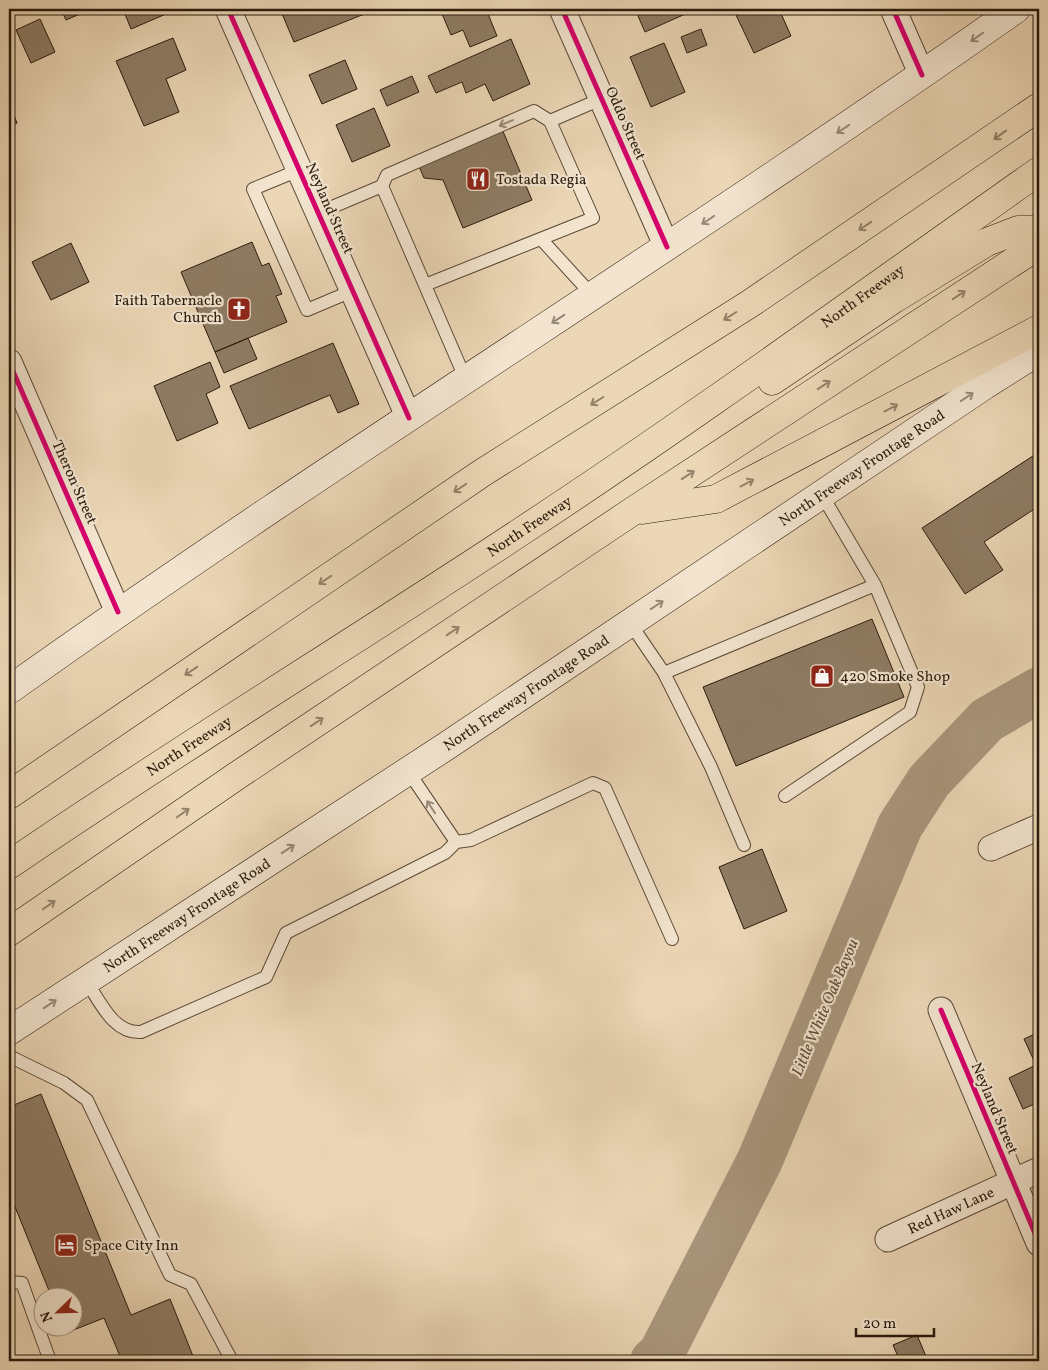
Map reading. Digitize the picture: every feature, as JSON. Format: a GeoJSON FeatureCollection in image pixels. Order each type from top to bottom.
{"type":"FeatureCollection","features":[{"type":"Feature","properties":{"kind":"highway"},"geometry":{"type":"LineString","coordinates":[[9,795],[474,479],[751,303],[995,139],[1039,107]]}},
{"type":"Feature","properties":{"kind":"highway","name":"North Freeway"},"geometry":{"type":"LineString","coordinates":[[9,865],[127,784],[520,532],[1039,171]]}},
{"type":"Feature","properties":{"kind":"highway"},"geometry":{"type":"LineString","coordinates":[[520,532],[608,490],[894,299],[987,242],[1018,230],[1039,230]]}},
{"type":"Feature","properties":{"kind":"highway"},"geometry":{"type":"LineString","coordinates":[[9,932],[238,775],[633,511],[1039,245]]}},
{"type":"Feature","properties":{"kind":"highway"},"geometry":{"type":"LineString","coordinates":[[633,511],[716,499],[1039,329]]}},
{"type":"Feature","properties":{"kind":"main road"},"geometry":{"type":"LineString","coordinates":[[9,690],[118,612],[667,248],[1016,9]]}},
{"type":"Feature","properties":{"kind":"main road","name":"North Freeway Frontage Road"},"geometry":{"type":"LineString","coordinates":[[9,1031],[408,771],[1039,351]]}},
{"type":"Feature","properties":{"kind":"street","name":"Neyland Street"},"geometry":{"type":"LineString","coordinates":[[228,9],[409,418]]}},
{"type":"Feature","properties":{"kind":"street","name":"Oddo Street"},"geometry":{"type":"LineString","coordinates":[[562,9],[667,248]]}},
{"type":"Feature","properties":{"kind":"street"},"geometry":{"type":"LineString","coordinates":[[893,9],[922,75]]}},
{"type":"Feature","properties":{"kind":"street","name":"Theron Street"},"geometry":{"type":"LineString","coordinates":[[9,362],[118,612]]}},
{"type":"Feature","properties":{"kind":"street"},"geometry":{"type":"LineString","coordinates":[[991,848],[1039,827]]}},
{"type":"Feature","properties":{"kind":"street","name":"Neyland Street"},"geometry":{"type":"LineString","coordinates":[[941,1010],[1039,1243]]}},
{"type":"Feature","properties":{"kind":"street","name":"Red Haw Lane"},"geometry":{"type":"LineString","coordinates":[[888,1239],[1039,1170]]}},
{"type":"Feature","properties":{"kind":"lane"},"geometry":{"type":"LineString","coordinates":[[550,121],[601,99]]}},
{"type":"Feature","properties":{"kind":"lane"},"geometry":{"type":"LineString","coordinates":[[318,214],[382,186],[387,175],[534,112],[550,121],[593,218],[425,285]]}},
{"type":"Feature","properties":{"kind":"lane"},"geometry":{"type":"LineString","coordinates":[[299,170],[253,189],[307,310],[352,291]]}},
{"type":"Feature","properties":{"kind":"lane"},"geometry":{"type":"LineString","coordinates":[[382,186],[466,380]]}},
{"type":"Feature","properties":{"kind":"lane"},"geometry":{"type":"LineString","coordinates":[[541,239],[593,296]]}},
{"type":"Feature","properties":{"kind":"lane"},"geometry":{"type":"LineString","coordinates":[[785,796],[910,712],[918,687],[875,585],[822,495]]}},
{"type":"Feature","properties":{"kind":"lane"},"geometry":{"type":"LineString","coordinates":[[664,674],[875,585]]}},
{"type":"Feature","properties":{"kind":"lane"},"geometry":{"type":"LineString","coordinates":[[630,623],[664,674],[711,767],[744,845]]}},
{"type":"Feature","properties":{"kind":"lane"},"geometry":{"type":"LineString","coordinates":[[408,771],[456,842]]}},
{"type":"Feature","properties":{"kind":"lane"},"geometry":{"type":"LineString","coordinates":[[86,981],[118,1027],[124,1030],[141,1032],[266,977],[286,933],[445,853],[456,842],[470,840],[593,783],[605,788],[672,939]]}},
{"type":"Feature","properties":{"kind":"lane"},"geometry":{"type":"LineString","coordinates":[[9,1056],[64,1083],[86,1100],[170,1275],[191,1284],[232,1361]]}},
{"type":"Feature","properties":{"kind":"lane"},"geometry":{"type":"LineString","coordinates":[[9,1282],[22,1283],[50,1361]]}},
{"type":"Feature","properties":{"kind":"building"},"geometry":{"type":"Polygon","coordinates":[[[61,9],[87,9],[87,11],[66,20],[61,9]]]}},
{"type":"Feature","properties":{"kind":"building"},"geometry":{"type":"Polygon","coordinates":[[[123,9],[164,9],[166,14],[131,29],[123,9]]]}},
{"type":"Feature","properties":{"kind":"building"},"geometry":{"type":"Polygon","coordinates":[[[280,9],[371,9],[372,11],[294,42],[280,9]]]}},
{"type":"Feature","properties":{"kind":"building"},"geometry":{"type":"Polygon","coordinates":[[[440,9],[486,9],[497,36],[470,47],[463,30],[451,35],[440,9]]]}},
{"type":"Feature","properties":{"kind":"building"},"geometry":{"type":"Polygon","coordinates":[[[635,9],[691,9],[692,11],[645,32],[635,9]]]}},
{"type":"Feature","properties":{"kind":"building"},"geometry":{"type":"Polygon","coordinates":[[[749,9],[779,9],[791,36],[754,53],[736,15],[749,9]]]}},
{"type":"Feature","properties":{"kind":"building"},"geometry":{"type":"Polygon","coordinates":[[[40,19],[55,52],[31,63],[16,30],[40,19]]]}},
{"type":"Feature","properties":{"kind":"building"},"geometry":{"type":"Polygon","coordinates":[[[701,29],[707,45],[687,53],[681,37],[701,29]]]}},
{"type":"Feature","properties":{"kind":"building"},"geometry":{"type":"Polygon","coordinates":[[[173,38],[186,70],[166,79],[179,112],[144,126],[116,61],[173,38]]]}},
{"type":"Feature","properties":{"kind":"building"},"geometry":{"type":"Polygon","coordinates":[[[511,39],[530,84],[493,101],[485,84],[466,93],[462,82],[436,93],[428,76],[511,39]]]}},
{"type":"Feature","properties":{"kind":"building"},"geometry":{"type":"Polygon","coordinates":[[[664,43],[685,92],[651,107],[630,57],[664,43]]]}},
{"type":"Feature","properties":{"kind":"building"},"geometry":{"type":"Polygon","coordinates":[[[345,60],[357,89],[322,104],[309,75],[345,60]]]}},
{"type":"Feature","properties":{"kind":"building"},"geometry":{"type":"Polygon","coordinates":[[[412,76],[419,92],[387,106],[380,90],[412,76]]]}},
{"type":"Feature","properties":{"kind":"building"},"geometry":{"type":"Polygon","coordinates":[[[9,103],[17,123],[9,127],[9,103]]]}},
{"type":"Feature","properties":{"kind":"building"},"geometry":{"type":"Polygon","coordinates":[[[374,108],[390,146],[352,162],[336,125],[374,108]]]}},
{"type":"Feature","properties":{"kind":"building","name":"Tostada Regia"},"geometry":{"type":"Polygon","coordinates":[[[502,129],[532,200],[463,228],[443,180],[424,178],[418,164],[502,129]]]}},
{"type":"Feature","properties":{"kind":"building","name":"Faith Tabernacle Church"},"geometry":{"type":"Polygon","coordinates":[[[252,242],[262,266],[269,263],[282,294],[276,296],[287,322],[215,352],[181,272],[252,242]]]}},
{"type":"Feature","properties":{"kind":"building"},"geometry":{"type":"Polygon","coordinates":[[[71,243],[89,282],[51,300],[32,262],[71,243]]]}},
{"type":"Feature","properties":{"kind":"building"},"geometry":{"type":"Polygon","coordinates":[[[248,338],[257,359],[224,373],[215,352],[248,338]]]}},
{"type":"Feature","properties":{"kind":"building"},"geometry":{"type":"Polygon","coordinates":[[[333,343],[359,404],[338,413],[330,395],[249,429],[230,386],[333,343]]]}},
{"type":"Feature","properties":{"kind":"building"},"geometry":{"type":"Polygon","coordinates":[[[210,362],[220,387],[206,394],[218,423],[177,441],[154,386],[210,362]]]}},
{"type":"Feature","properties":{"kind":"building"},"geometry":{"type":"Polygon","coordinates":[[[1039,452],[1039,506],[984,542],[1003,570],[965,594],[922,528],[1039,452]]]}},
{"type":"Feature","properties":{"kind":"building"},"geometry":{"type":"Polygon","coordinates":[[[872,619],[904,697],[736,766],[703,687],[872,619]]]}},
{"type":"Feature","properties":{"kind":"building"},"geometry":{"type":"Polygon","coordinates":[[[762,849],[787,911],[744,929],[719,867],[762,849]]]}},
{"type":"Feature","properties":{"kind":"building"},"geometry":{"type":"Polygon","coordinates":[[[1039,1032],[1039,1102],[1023,1109],[1009,1078],[1036,1065],[1024,1039],[1039,1032]]]}},
{"type":"Feature","properties":{"kind":"building","name":"Space City Inn"},"geometry":{"type":"Polygon","coordinates":[[[41,1094],[131,1315],[170,1299],[195,1361],[122,1361],[104,1318],[82,1327],[82,1288],[48,1288],[9,1192],[9,1107],[41,1094]]]}},
{"type":"Feature","properties":{"kind":"building"},"geometry":{"type":"Polygon","coordinates":[[[917,1335],[928,1361],[900,1361],[893,1345],[917,1335]]]}},
{"type":"Feature","properties":{"kind":"waterway","name":"Little White Oak Bayou"},"geometry":{"type":"LineString","coordinates":[[653,1361],[661,1354],[760,1160],[900,826],[929,781],[987,720],[1039,690]]}},
{"type":"Feature","properties":{"kind":"cycle path"},"geometry":{"type":"LineString","coordinates":[[228,9],[409,418]]}},
{"type":"Feature","properties":{"kind":"cycle path"},"geometry":{"type":"LineString","coordinates":[[562,9],[667,247]]}},
{"type":"Feature","properties":{"kind":"cycle path"},"geometry":{"type":"LineString","coordinates":[[893,9],[922,75]]}},
{"type":"Feature","properties":{"kind":"cycle path"},"geometry":{"type":"LineString","coordinates":[[9,362],[118,612]]}},
{"type":"Feature","properties":{"kind":"cycle path"},"geometry":{"type":"LineString","coordinates":[[941,1010],[1039,1243]]}},
{"type":"Feature","properties":{"kind":"place","name":"Tostada Regia"},"geometry":{"type":"Point","coordinates":[478,179]}},
{"type":"Feature","properties":{"kind":"place","name":"Faith Tabernacle Church"},"geometry":{"type":"Point","coordinates":[239,309]}},
{"type":"Feature","properties":{"kind":"place","name":"420 Smoke Shop"},"geometry":{"type":"Point","coordinates":[822,676]}},
{"type":"Feature","properties":{"kind":"place","name":"Space City Inn"},"geometry":{"type":"Point","coordinates":[66,1245]}}]}
